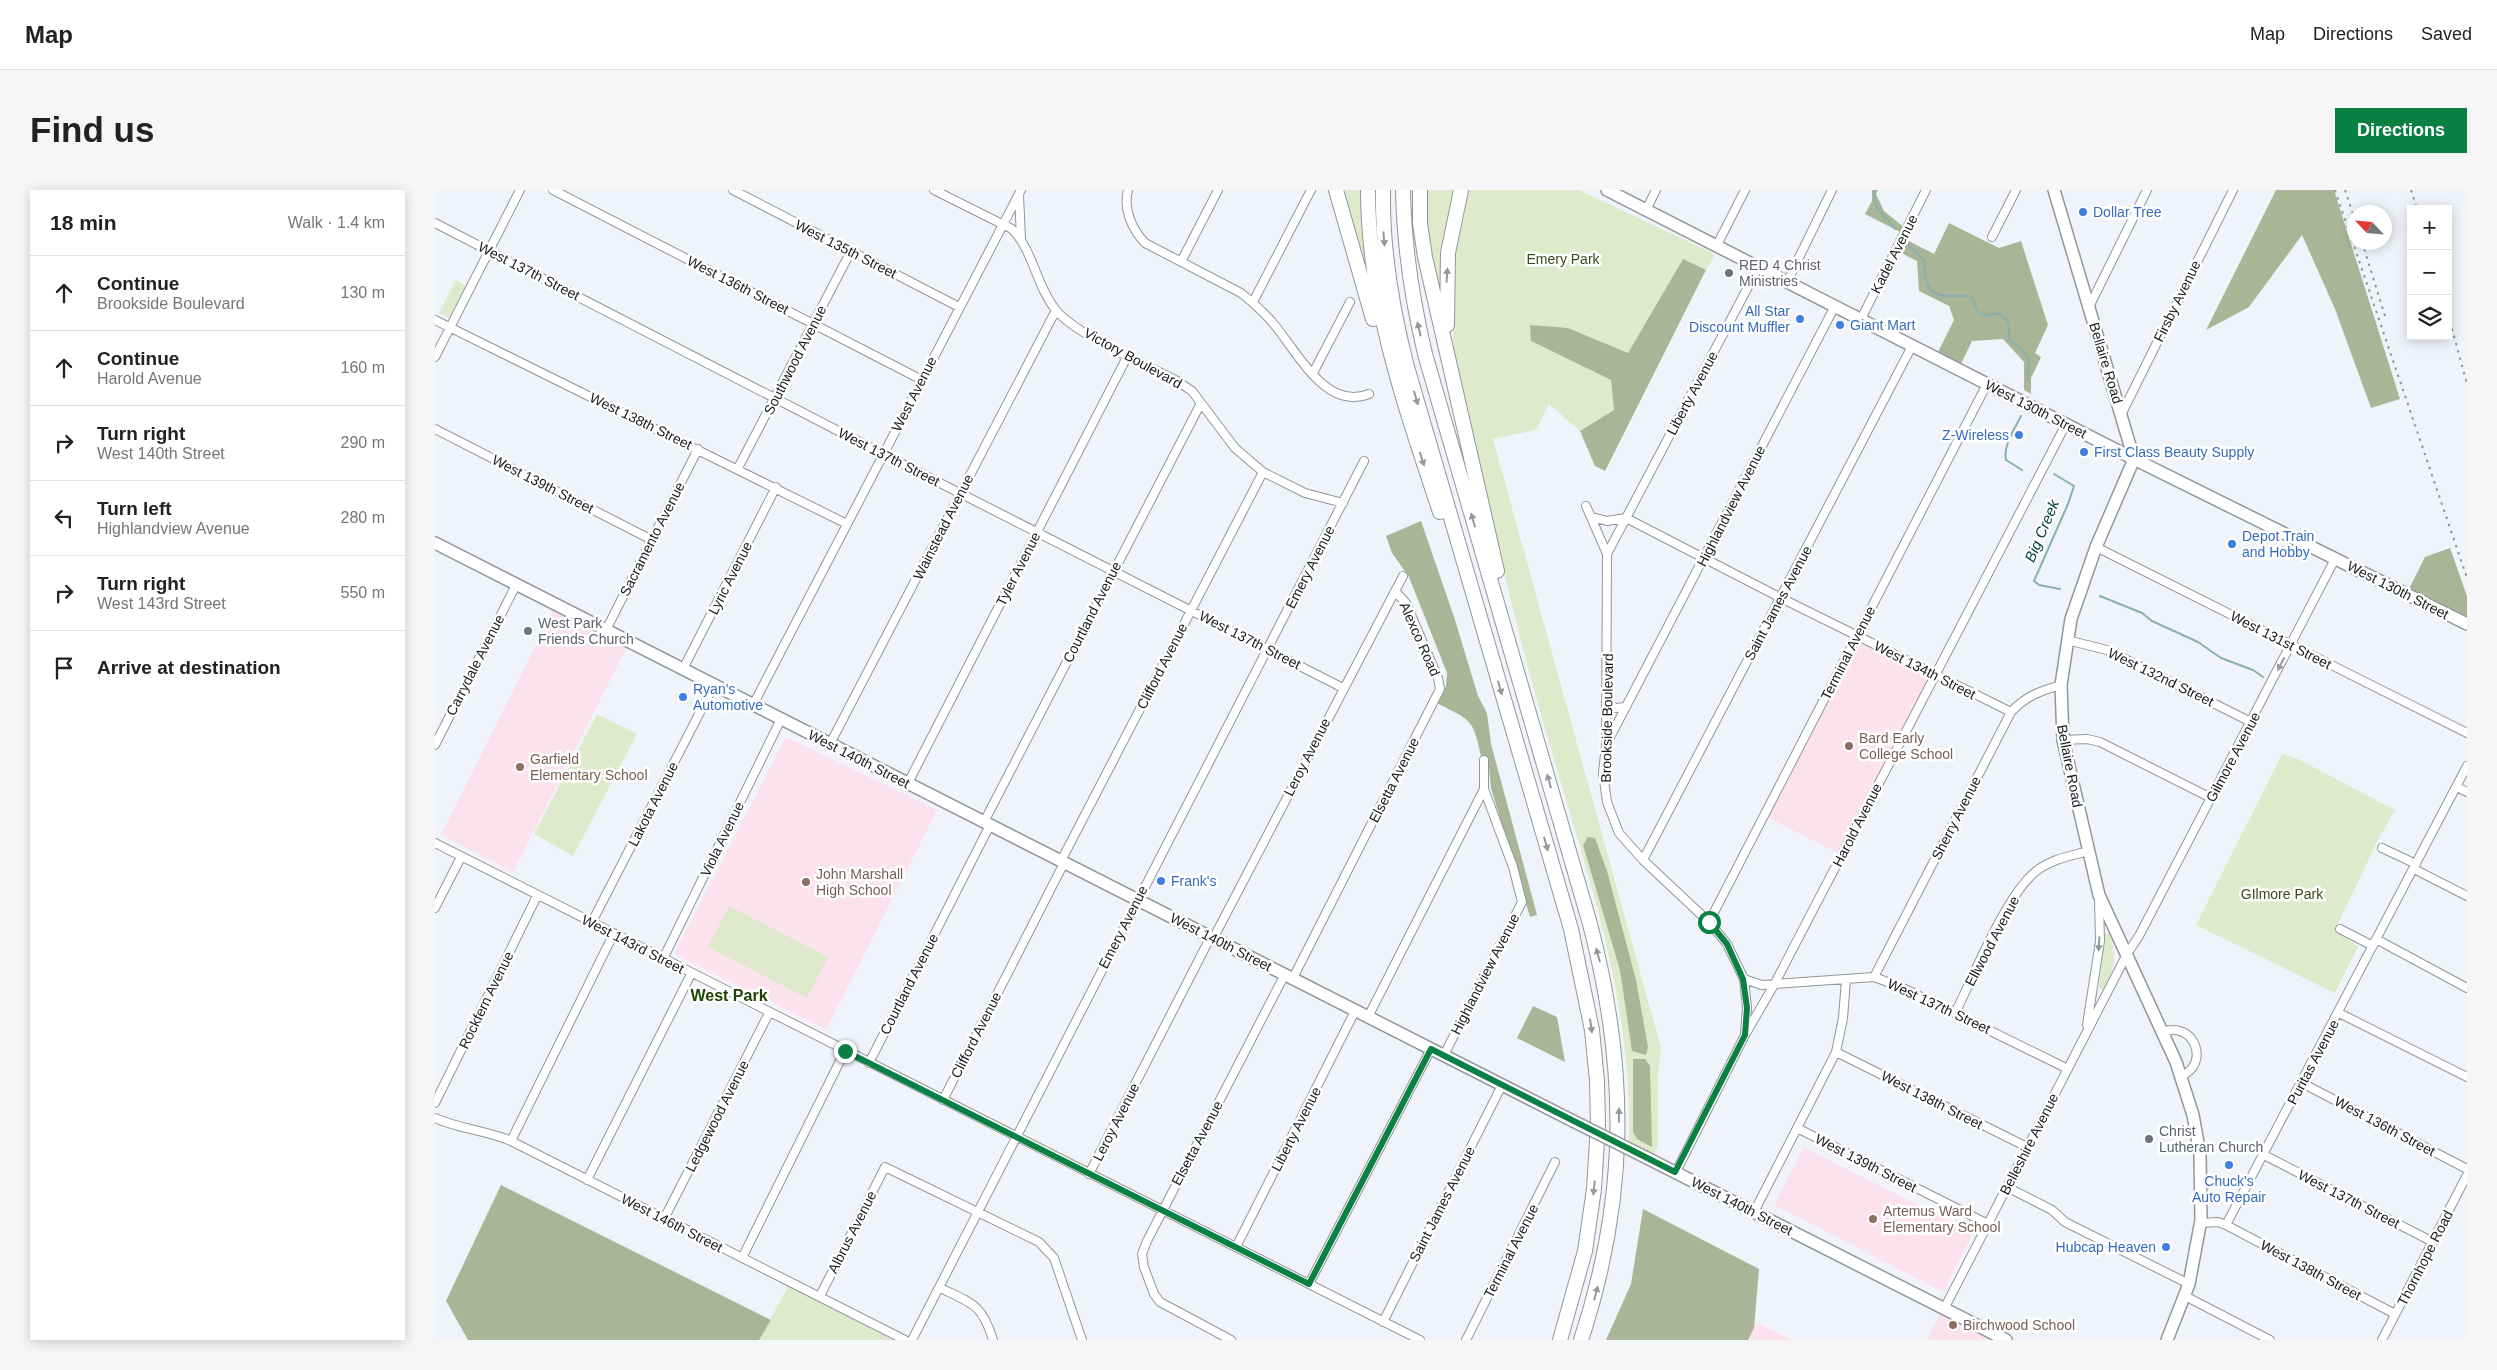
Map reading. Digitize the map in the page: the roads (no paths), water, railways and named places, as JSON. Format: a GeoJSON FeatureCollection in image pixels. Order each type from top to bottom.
{"type":"FeatureCollection","features":[{"type":"Feature","properties":{"kind":"highway"},"geometry":{"type":"LineString","coordinates":[[1336,190],[1374,322],[1394,372],[1445,529],[1492,660]]}},
{"type":"Feature","properties":{"kind":"highway"},"geometry":{"type":"LineString","coordinates":[[1368,190],[1370,242],[1374,277],[1379,310],[1394,372]]}},
{"type":"Feature","properties":{"kind":"highway"},"geometry":{"type":"LineString","coordinates":[[1383,190],[1386,258],[1398,332],[1571,929],[1588,1005],[1595,1055],[1598,1125],[1594,1189],[1585,1251],[1560,1340]]}},
{"type":"Feature","properties":{"kind":"highway"},"geometry":{"type":"LineString","coordinates":[[1403,190],[1407,262],[1421,336],[1602,969],[1617,1070],[1618,1152],[1612,1214],[1597,1287],[1581,1340]]}},
{"type":"Feature","properties":{"kind":"highway"},"geometry":{"type":"LineString","coordinates":[[1420,190],[1423,243],[1521,684]]}},
{"type":"Feature","properties":{"kind":"highway"},"geometry":{"type":"LineString","coordinates":[[1449,359],[1447,273],[1451,232],[1461,190]]}},
{"type":"Feature","properties":{"kind":"street"},"geometry":{"type":"LineString","coordinates":[[435,357],[520,190]]}},
{"type":"Feature","properties":{"kind":"street","name":"West 136th Street"},"geometry":{"type":"LineString","coordinates":[[553,190],[922,380]]}},
{"type":"Feature","properties":{"kind":"street","name":"West 135th Street"},"geometry":{"type":"LineString","coordinates":[[733,190],[959,307]]}},
{"type":"Feature","properties":{"kind":"street"},"geometry":{"type":"LineString","coordinates":[[934,190],[1012,229],[1021,238]]}},
{"type":"Feature","properties":{"kind":"street"},"geometry":{"type":"LineString","coordinates":[[1127,190],[1128,214],[1135,232],[1145,243],[1241,293],[1253,302],[1272,322],[1298,358],[1328,389],[1344,397],[1358,399],[1369,394]]}},
{"type":"Feature","properties":{"kind":"street"},"geometry":{"type":"LineString","coordinates":[[1181,262],[1218,190]]}},
{"type":"Feature","properties":{"kind":"street"},"geometry":{"type":"LineString","coordinates":[[1253,302],[1311,190]]}},
{"type":"Feature","properties":{"kind":"street","name":"West 130th Street"},"geometry":{"type":"LineString","coordinates":[[1607,190],[2134,459],[2467,624]]}},
{"type":"Feature","properties":{"kind":"street"},"geometry":{"type":"LineString","coordinates":[[1646,210],[1656,190]]}},
{"type":"Feature","properties":{"kind":"street"},"geometry":{"type":"LineString","coordinates":[[1717,247],[1745,190]]}},
{"type":"Feature","properties":{"kind":"street"},"geometry":{"type":"LineString","coordinates":[[1787,282],[1832,190]]}},
{"type":"Feature","properties":{"kind":"street","name":"Kadel Avenue"},"geometry":{"type":"LineString","coordinates":[[1861,319],[1926,190]]}},
{"type":"Feature","properties":{"kind":"street"},"geometry":{"type":"LineString","coordinates":[[1992,237],[2015,190]]}},
{"type":"Feature","properties":{"kind":"street"},"geometry":{"type":"LineString","coordinates":[[2089,307],[2147,190]]}},
{"type":"Feature","properties":{"kind":"street","name":"Firsby Avenue"},"geometry":{"type":"LineString","coordinates":[[2122,413],[2233,190]]}},
{"type":"Feature","properties":{"kind":"street","name":"West Avenue"},"geometry":{"type":"LineString","coordinates":[[753,705],[1020,191]]}},
{"type":"Feature","properties":{"kind":"street","name":"Victory Boulevard"},"geometry":{"type":"LineString","coordinates":[[1020,191],[1021,238],[1030,261],[1055,310],[1082,331],[1177,381],[1192,391],[1235,448],[1263,472],[1305,493],[1343,503]]}},
{"type":"Feature","properties":{"kind":"street","name":"Bellaire Road"},"geometry":{"type":"LineString","coordinates":[[2058,193],[2089,307],[2122,413],[2134,459],[2096,547],[2077,597],[2067,640],[2061,685],[2063,740],[2099,895],[2163,1032],[2181,1076],[2193,1116],[2200,1154],[2201,1223]]}},
{"type":"Feature","properties":{"kind":"street","name":"West 137th Street"},"geometry":{"type":"LineString","coordinates":[[435,223],[1343,688]]}},
{"type":"Feature","properties":{"kind":"street","name":"Southwood Avenue"},"geometry":{"type":"LineString","coordinates":[[738,468],[851,251]]}},
{"type":"Feature","properties":{"kind":"street","name":"Liberty Avenue"},"geometry":{"type":"LineString","coordinates":[[1607,554],[1758,268]]}},
{"type":"Feature","properties":{"kind":"street"},"geometry":{"type":"LineString","coordinates":[[1313,373],[1350,302]]}},
{"type":"Feature","properties":{"kind":"street","name":"Highlandview Avenue"},"geometry":{"type":"LineString","coordinates":[[1606,745],[1835,306]]}},
{"type":"Feature","properties":{"kind":"street","name":"Wainstead Avenue"},"geometry":{"type":"LineString","coordinates":[[830,744],[1055,310]]}},
{"type":"Feature","properties":{"kind":"street","name":"West 138th Street"},"geometry":{"type":"LineString","coordinates":[[435,320],[698,448],[847,524]]}},
{"type":"Feature","properties":{"kind":"street","name":"Saint James Avenue"},"geometry":{"type":"LineString","coordinates":[[1643,860],[1912,346]]}},
{"type":"Feature","properties":{"kind":"street","name":"Tyler Avenue"},"geometry":{"type":"LineString","coordinates":[[908,783],[1128,355]]}},
{"type":"Feature","properties":{"kind":"street","name":"Terminal Avenue"},"geometry":{"type":"LineString","coordinates":[[1709,922],[1987,384]]}},
{"type":"Feature","properties":{"kind":"street","name":"Courtland Avenue"},"geometry":{"type":"LineString","coordinates":[[869,1063],[1113,571],[1201,403]]}},
{"type":"Feature","properties":{"kind":"street","name":"Harold Avenue"},"geometry":{"type":"LineString","coordinates":[[1675,1172],[2066,424]]}},
{"type":"Feature","properties":{"kind":"street","name":"West 139th Street"},"geometry":{"type":"LineString","coordinates":[[435,429],[652,540]]}},
{"type":"Feature","properties":{"kind":"street","name":"Sacramento Avenue"},"geometry":{"type":"LineString","coordinates":[[606,630],[698,448]]}},
{"type":"Feature","properties":{"kind":"street","name":"Emery Avenue"},"geometry":{"type":"LineString","coordinates":[[912,1340],[1137,899],[1268,650],[1364,461]]}},
{"type":"Feature","properties":{"kind":"street","name":"Clifford Avenue"},"geometry":{"type":"LineString","coordinates":[[943,1100],[1263,472]]}},
{"type":"Feature","properties":{"kind":"street","name":"Lyric Avenue"},"geometry":{"type":"LineString","coordinates":[[683,669],[776,487]]}},
{"type":"Feature","properties":{"kind":"street","name":"Brookside Boulevard"},"geometry":{"type":"LineString","coordinates":[[1586,506],[1607,554],[1607,702],[1603,773],[1607,802],[1619,833],[1643,860],[1709,922],[1727,944],[1743,979],[1747,1008],[1745,1035]]}},
{"type":"Feature","properties":{"kind":"street"},"geometry":{"type":"LineString","coordinates":[[1592,517],[1607,520],[1626,518]]}},
{"type":"Feature","properties":{"kind":"street","name":"West 134th Street"},"geometry":{"type":"LineString","coordinates":[[1626,518],[1781,598],[2011,712]]}},
{"type":"Feature","properties":{"kind":"street","name":"West 140th Street"},"geometry":{"type":"LineString","coordinates":[[435,543],[2006,1340]]}},
{"type":"Feature","properties":{"kind":"street","name":"West 131st Street"},"geometry":{"type":"LineString","coordinates":[[2096,547],[2467,733]]}},
{"type":"Feature","properties":{"kind":"street","name":"Gilmore Avenue"},"geometry":{"type":"LineString","coordinates":[[2127,954],[2139,936],[2335,558]]}},
{"type":"Feature","properties":{"kind":"street","name":"Leroy Avenue"},"geometry":{"type":"LineString","coordinates":[[1089,1174],[1403,576]]}},
{"type":"Feature","properties":{"kind":"street","name":"Carrydale Avenue"},"geometry":{"type":"LineString","coordinates":[[435,745],[516,585]]}},
{"type":"Feature","properties":{"kind":"street","name":"Alexco Road"},"geometry":{"type":"LineString","coordinates":[[1395,591],[1407,603],[1438,678],[1440,689]]}},
{"type":"Feature","properties":{"kind":"street","name":"West 132nd Street"},"geometry":{"type":"LineString","coordinates":[[2067,640],[2107,650],[2251,722]]}},
{"type":"Feature","properties":{"kind":"street","name":"Lakota Avenue"},"geometry":{"type":"LineString","coordinates":[[592,922],[714,685]]}},
{"type":"Feature","properties":{"kind":"street","name":"Sherry Avenue"},"geometry":{"type":"LineString","coordinates":[[1875,976],[2011,712],[2022,700],[2035,692],[2061,685]]}},
{"type":"Feature","properties":{"kind":"street","name":"Elsetta Avenue"},"geometry":{"type":"LineString","coordinates":[[1231,1340],[1159,1302],[1144,1268],[1142,1254],[1162,1210],[1289,976],[1440,689]]}},
{"type":"Feature","properties":{"kind":"street"},"geometry":{"type":"LineString","coordinates":[[1607,702],[1615,708],[1626,707]]}},
{"type":"Feature","properties":{"kind":"street","name":"Viola Avenue"},"geometry":{"type":"LineString","coordinates":[[663,959],[781,719]]}},
{"type":"Feature","properties":{"kind":"street"},"geometry":{"type":"LineString","coordinates":[[2063,740],[2087,739],[2100,742],[2211,798]]}},
{"type":"Feature","properties":{"kind":"street"},"geometry":{"type":"LineString","coordinates":[[1368,1017],[1484,789],[1484,760]]}},
{"type":"Feature","properties":{"kind":"street","name":"Puritas Avenue"},"geometry":{"type":"LineString","coordinates":[[2226,1225],[2467,766]]}},
{"type":"Feature","properties":{"kind":"street"},"geometry":{"type":"LineString","coordinates":[[2457,787],[2467,792]]}},
{"type":"Feature","properties":{"kind":"street","name":"Highlandview Avenue"},"geometry":{"type":"LineString","coordinates":[[1444,1055],[1522,902],[1521,893],[1484,789]]}},
{"type":"Feature","properties":{"kind":"street","name":"West 143rd Street"},"geometry":{"type":"LineString","coordinates":[[435,843],[691,974],[1420,1340]]}},
{"type":"Feature","properties":{"kind":"street"},"geometry":{"type":"LineString","coordinates":[[2382,848],[2467,896]]}},
{"type":"Feature","properties":{"kind":"street","name":"Ellwood Avenue"},"geometry":{"type":"LineString","coordinates":[[1955,1013],[2007,910],[2021,887],[2035,872],[2054,860],[2089,851]]}},
{"type":"Feature","properties":{"kind":"street"},"geometry":{"type":"LineString","coordinates":[[435,908],[461,857]]}},
{"type":"Feature","properties":{"kind":"street","name":"Belleshire Avenue"},"geometry":{"type":"LineString","coordinates":[[2086,1033],[2099,941],[2099,895]]}},
{"type":"Feature","properties":{"kind":"street","name":"Rockfern Avenue"},"geometry":{"type":"LineString","coordinates":[[435,1104],[537,896]]}},
{"type":"Feature","properties":{"kind":"street"},"geometry":{"type":"LineString","coordinates":[[2340,928],[2467,988]]}},
{"type":"Feature","properties":{"kind":"street"},"geometry":{"type":"LineString","coordinates":[[511,1141],[615,934]]}},
{"type":"Feature","properties":{"kind":"street","name":"Belleshire Avenue"},"geometry":{"type":"LineString","coordinates":[[1944,1309],[2127,954]]}},
{"type":"Feature","properties":{"kind":"street"},"geometry":{"type":"LineString","coordinates":[[587,1180],[691,974]]}},
{"type":"Feature","properties":{"kind":"street","name":"West 137th Street"},"geometry":{"type":"LineString","coordinates":[[1743,979],[1763,985],[1775,982],[1875,976],[2069,1069]]}},
{"type":"Feature","properties":{"kind":"street"},"geometry":{"type":"LineString","coordinates":[[1753,1212],[1837,1052],[1843,1018],[1846,979]]}},
{"type":"Feature","properties":{"kind":"street","name":"Liberty Avenue"},"geometry":{"type":"LineString","coordinates":[[1236,1248],[1355,1011]]}},
{"type":"Feature","properties":{"kind":"street","name":"Ledgewood Avenue"},"geometry":{"type":"LineString","coordinates":[[665,1219],[769,1013]]}},
{"type":"Feature","properties":{"kind":"street"},"geometry":{"type":"LineString","coordinates":[[2339,1013],[2467,1077]]}},
{"type":"Feature","properties":{"kind":"street"},"geometry":{"type":"LineString","coordinates":[[2163,1032],[2171,1029],[2181,1031],[2195,1044],[2197,1055],[2195,1064],[2191,1071],[2181,1076]]}},
{"type":"Feature","properties":{"kind":"street"},"geometry":{"type":"LineString","coordinates":[[1309,1284],[1431,1049]]}},
{"type":"Feature","properties":{"kind":"street"},"geometry":{"type":"LineString","coordinates":[[742,1258],[845,1051]]}},
{"type":"Feature","properties":{"kind":"street","name":"West 138th Street"},"geometry":{"type":"LineString","coordinates":[[1837,1052],[2027,1148]]}},
{"type":"Feature","properties":{"kind":"street","name":"West 136th Street"},"geometry":{"type":"LineString","coordinates":[[2302,1082],[2467,1169]]}},
{"type":"Feature","properties":{"kind":"street","name":"Saint James Avenue"},"geometry":{"type":"LineString","coordinates":[[1383,1322],[1502,1085]]}},
{"type":"Feature","properties":{"kind":"street","name":"West 146th Street"},"geometry":{"type":"LineString","coordinates":[[435,1118],[448,1124],[479,1130],[511,1141],[905,1340]]}},
{"type":"Feature","properties":{"kind":"street","name":"West 139th Street"},"geometry":{"type":"LineString","coordinates":[[1797,1128],[1988,1224]]}},
{"type":"Feature","properties":{"kind":"street","name":"West 137th Street"},"geometry":{"type":"LineString","coordinates":[[2264,1155],[2433,1242]]}},
{"type":"Feature","properties":{"kind":"street","name":"Terminal Avenue"},"geometry":{"type":"LineString","coordinates":[[1466,1340],[1555,1162]]}},
{"type":"Feature","properties":{"kind":"street","name":"Albrus Avenue"},"geometry":{"type":"LineString","coordinates":[[820,1296],[885,1167],[977,1212]]}},
{"type":"Feature","properties":{"kind":"street","name":"Thornhope Road"},"geometry":{"type":"LineString","coordinates":[[2382,1340],[2467,1175]]}},
{"type":"Feature","properties":{"kind":"street"},"geometry":{"type":"LineString","coordinates":[[2007,1187],[2051,1210],[2065,1222],[2189,1284]]}},
{"type":"Feature","properties":{"kind":"street"},"geometry":{"type":"LineString","coordinates":[[977,1212],[1039,1242],[1047,1249],[1054,1258],[1082,1340]]}},
{"type":"Feature","properties":{"kind":"street"},"geometry":{"type":"LineString","coordinates":[[2167,1340],[2189,1284],[2201,1223],[2218,1222],[2226,1225]]}},
{"type":"Feature","properties":{"kind":"street","name":"West 138th Street"},"geometry":{"type":"LineString","coordinates":[[2226,1225],[2395,1314]]}},
{"type":"Feature","properties":{"kind":"street"},"geometry":{"type":"LineString","coordinates":[[940,1288],[971,1303],[981,1311],[987,1321],[993,1340]]}},
{"type":"Feature","properties":{"kind":"street"},"geometry":{"type":"LineString","coordinates":[[2185,1296],[2270,1340]]}},
{"type":"Feature","properties":{"kind":"waterway"},"geometry":{"type":"LineString","coordinates":[[1875,190],[1878,209],[1895,229]]}},
{"type":"Feature","properties":{"kind":"waterway"},"geometry":{"type":"LineString","coordinates":[[1907,244],[1924,260],[1927,284],[1931,290],[1947,296],[1971,296],[1979,313],[1989,316],[1997,313],[2007,320],[2009,340],[2022,349],[2029,359],[2028,381]]}},
{"type":"Feature","properties":{"kind":"waterway"},"geometry":{"type":"LineString","coordinates":[[2021,416],[2010,438],[2005,454],[2006,460],[2022,470]]}},
{"type":"Feature","properties":{"kind":"waterway","name":"Big Creek"},"geometry":{"type":"LineString","coordinates":[[2054,474],[2074,486],[2034,581],[2039,585],[2060,589]]}},
{"type":"Feature","properties":{"kind":"waterway"},"geometry":{"type":"LineString","coordinates":[[2100,596],[2142,613],[2152,621],[2198,642],[2221,658],[2253,670],[2263,677]]}},
{"type":"Feature","properties":{"kind":"railway"},"geometry":{"type":"LineString","coordinates":[[2335,190],[2467,578]]}},
{"type":"Feature","properties":{"kind":"railway"},"geometry":{"type":"LineString","coordinates":[[2345,190],[2350,205]]}},
{"type":"Feature","properties":{"kind":"railway"},"geometry":{"type":"LineString","coordinates":[[2411,190],[2416,205]]}},
{"type":"Feature","properties":{"kind":"railway"},"geometry":{"type":"LineString","coordinates":[[2364,250],[2385,316]]}},
{"type":"Feature","properties":{"kind":"railway"},"geometry":{"type":"LineString","coordinates":[[2452,329],[2467,384]]}},
{"type":"Feature","properties":{"kind":"place","name":"Dollar Tree"},"geometry":{"type":"Point","coordinates":[2083,212]}},
{"type":"Feature","properties":{"kind":"place","name":"RED 4 Christ Ministries"},"geometry":{"type":"Point","coordinates":[1729,273]}},
{"type":"Feature","properties":{"kind":"place","name":"All Star Discount Muffler"},"geometry":{"type":"Point","coordinates":[1800,319]}},
{"type":"Feature","properties":{"kind":"place","name":"Giant Mart"},"geometry":{"type":"Point","coordinates":[1840,325]}},
{"type":"Feature","properties":{"kind":"place","name":"Z-Wireless"},"geometry":{"type":"Point","coordinates":[2019,435]}},
{"type":"Feature","properties":{"kind":"place","name":"First Class Beauty Supply"},"geometry":{"type":"Point","coordinates":[2084,452]}},
{"type":"Feature","properties":{"kind":"place","name":"Depot Train and Hobby"},"geometry":{"type":"Point","coordinates":[2232,544]}},
{"type":"Feature","properties":{"kind":"place","name":"West Park Friends Church"},"geometry":{"type":"Point","coordinates":[528,631]}},
{"type":"Feature","properties":{"kind":"place","name":"Ryan's Automotive"},"geometry":{"type":"Point","coordinates":[683,697]}},
{"type":"Feature","properties":{"kind":"place","name":"Bard Early College School"},"geometry":{"type":"Point","coordinates":[1849,746]}},
{"type":"Feature","properties":{"kind":"place","name":"Garfield Elementary School"},"geometry":{"type":"Point","coordinates":[520,767]}},
{"type":"Feature","properties":{"kind":"place","name":"Frank's"},"geometry":{"type":"Point","coordinates":[1161,881]}},
{"type":"Feature","properties":{"kind":"place","name":"John Marshall High School"},"geometry":{"type":"Point","coordinates":[806,882]}},
{"type":"Feature","properties":{"kind":"place","name":"Christ Lutheran Church"},"geometry":{"type":"Point","coordinates":[2149,1139]}},
{"type":"Feature","properties":{"kind":"place","name":"Chuck's Auto Repair"},"geometry":{"type":"Point","coordinates":[2229,1165]}},
{"type":"Feature","properties":{"kind":"place","name":"Artemus Ward Elementary School"},"geometry":{"type":"Point","coordinates":[1873,1219]}},
{"type":"Feature","properties":{"kind":"place","name":"Hubcap Heaven"},"geometry":{"type":"Point","coordinates":[2166,1247]}},
{"type":"Feature","properties":{"kind":"place","name":"Birchwood School"},"geometry":{"type":"Point","coordinates":[1953,1325]}},
{"type":"Feature","properties":{"kind":"district","name":"West Park"},"geometry":{"type":"Point","coordinates":[729,995]}},
{"type":"Feature","properties":{"kind":"park label","name":"Emery Park"},"geometry":{"type":"Point","coordinates":[1563,259]}},
{"type":"Feature","properties":{"kind":"park label","name":"GIlmore Park"},"geometry":{"type":"Point","coordinates":[2282,894]}}]}
